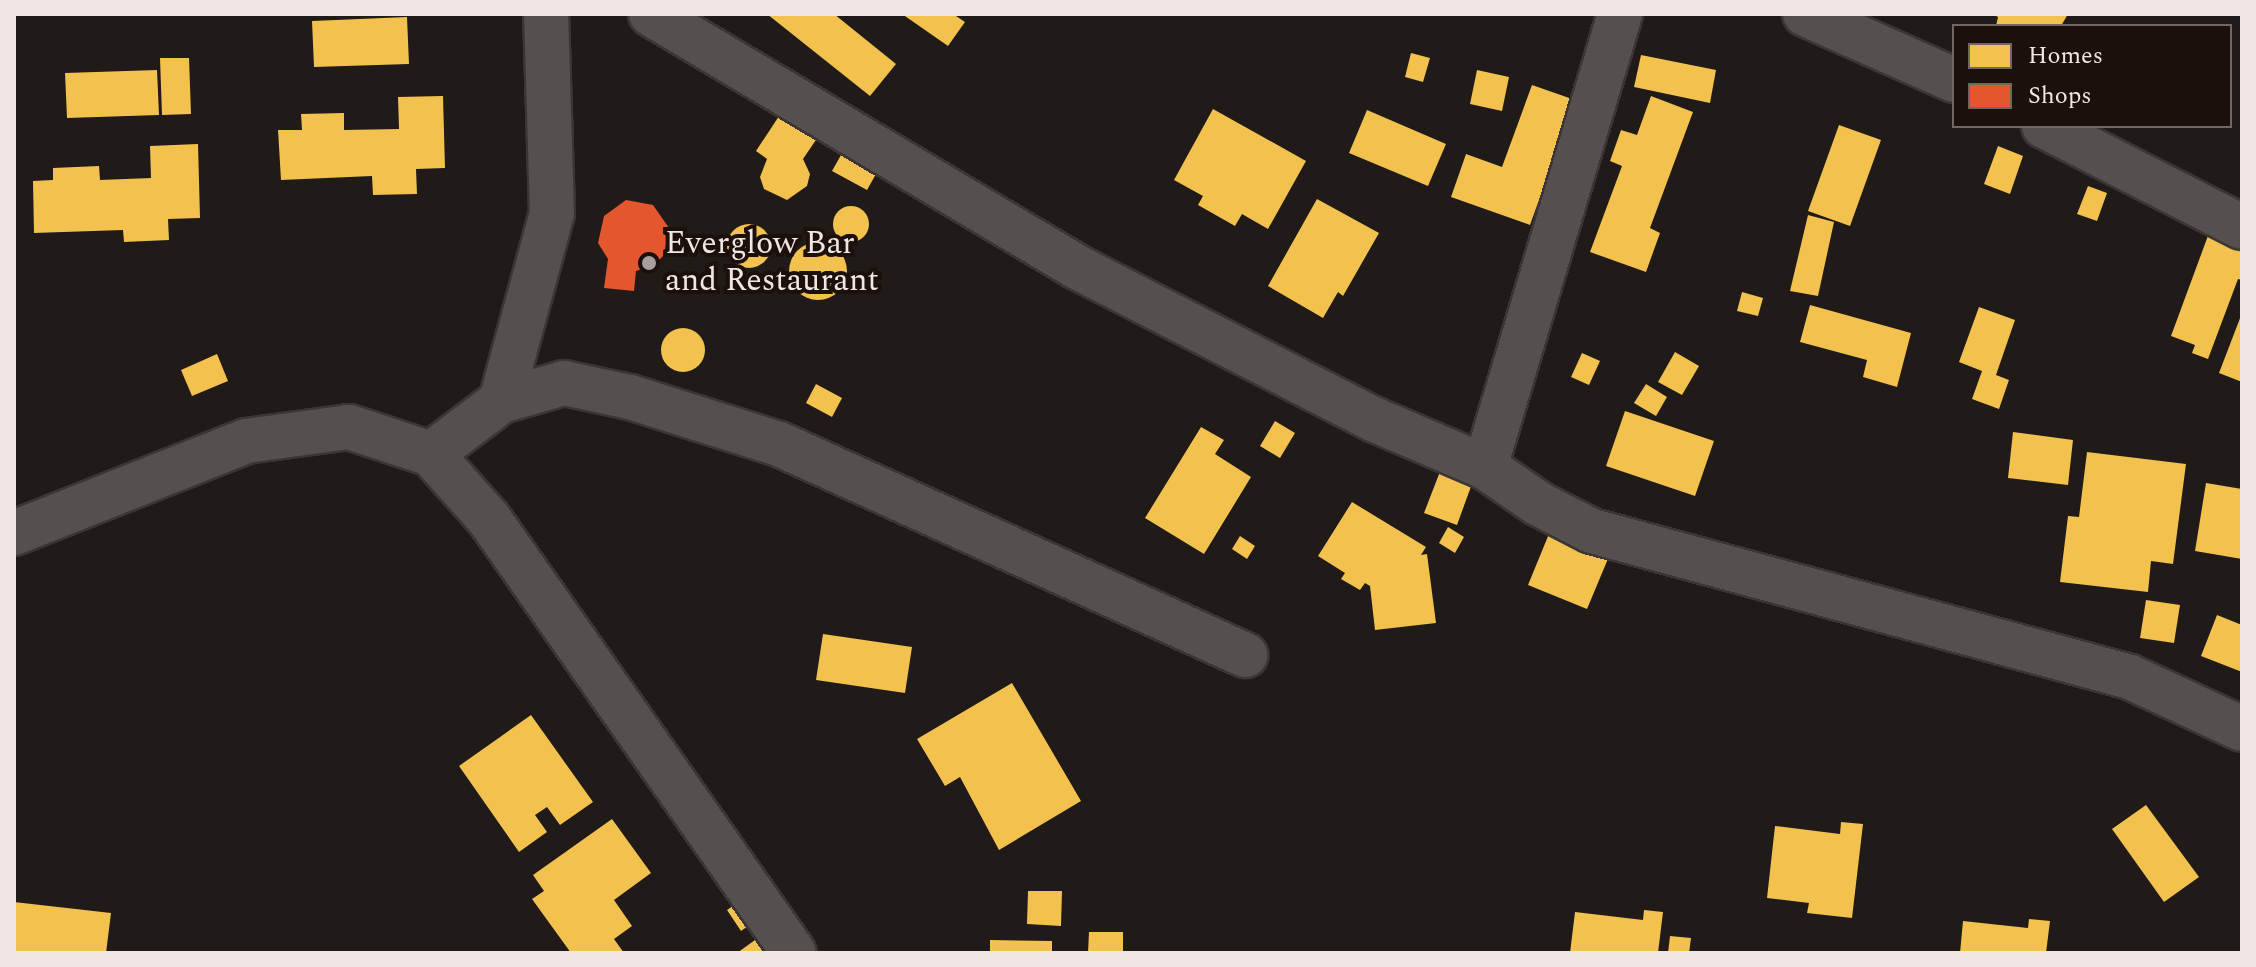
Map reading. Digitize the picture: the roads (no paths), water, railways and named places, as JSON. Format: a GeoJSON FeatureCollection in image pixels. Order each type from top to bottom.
{"type":"FeatureCollection","features":[{"type":"Feature","properties":{"kind":"street"},"geometry":{"type":"LineString","coordinates":[[501,401],[552,213],[546,14]]}},
{"type":"Feature","properties":{"kind":"street"},"geometry":{"type":"LineString","coordinates":[[651,14],[1077,267],[1373,419],[1485,467],[1539,504],[1592,531],[2130,677],[2242,729]]}},
{"type":"Feature","properties":{"kind":"street"},"geometry":{"type":"LineString","coordinates":[[1485,467],[1620,14]]}},
{"type":"Feature","properties":{"kind":"street"},"geometry":{"type":"LineString","coordinates":[[1805,14],[1952,79]]}},
{"type":"Feature","properties":{"kind":"street"},"geometry":{"type":"LineString","coordinates":[[2048,128],[2242,227]]}},
{"type":"Feature","properties":{"kind":"street"},"geometry":{"type":"LineString","coordinates":[[431,454],[501,401],[564,383],[630,397],[779,444],[1245,655]]}},
{"type":"Feature","properties":{"kind":"street"},"geometry":{"type":"LineString","coordinates":[[14,533],[246,441],[349,427],[431,454],[489,519],[794,953]]}},
{"type":"Feature","properties":{"kind":"place","name":"Everglow Bar and Restaurant"},"geometry":{"type":"Point","coordinates":[649,263]}}]}
